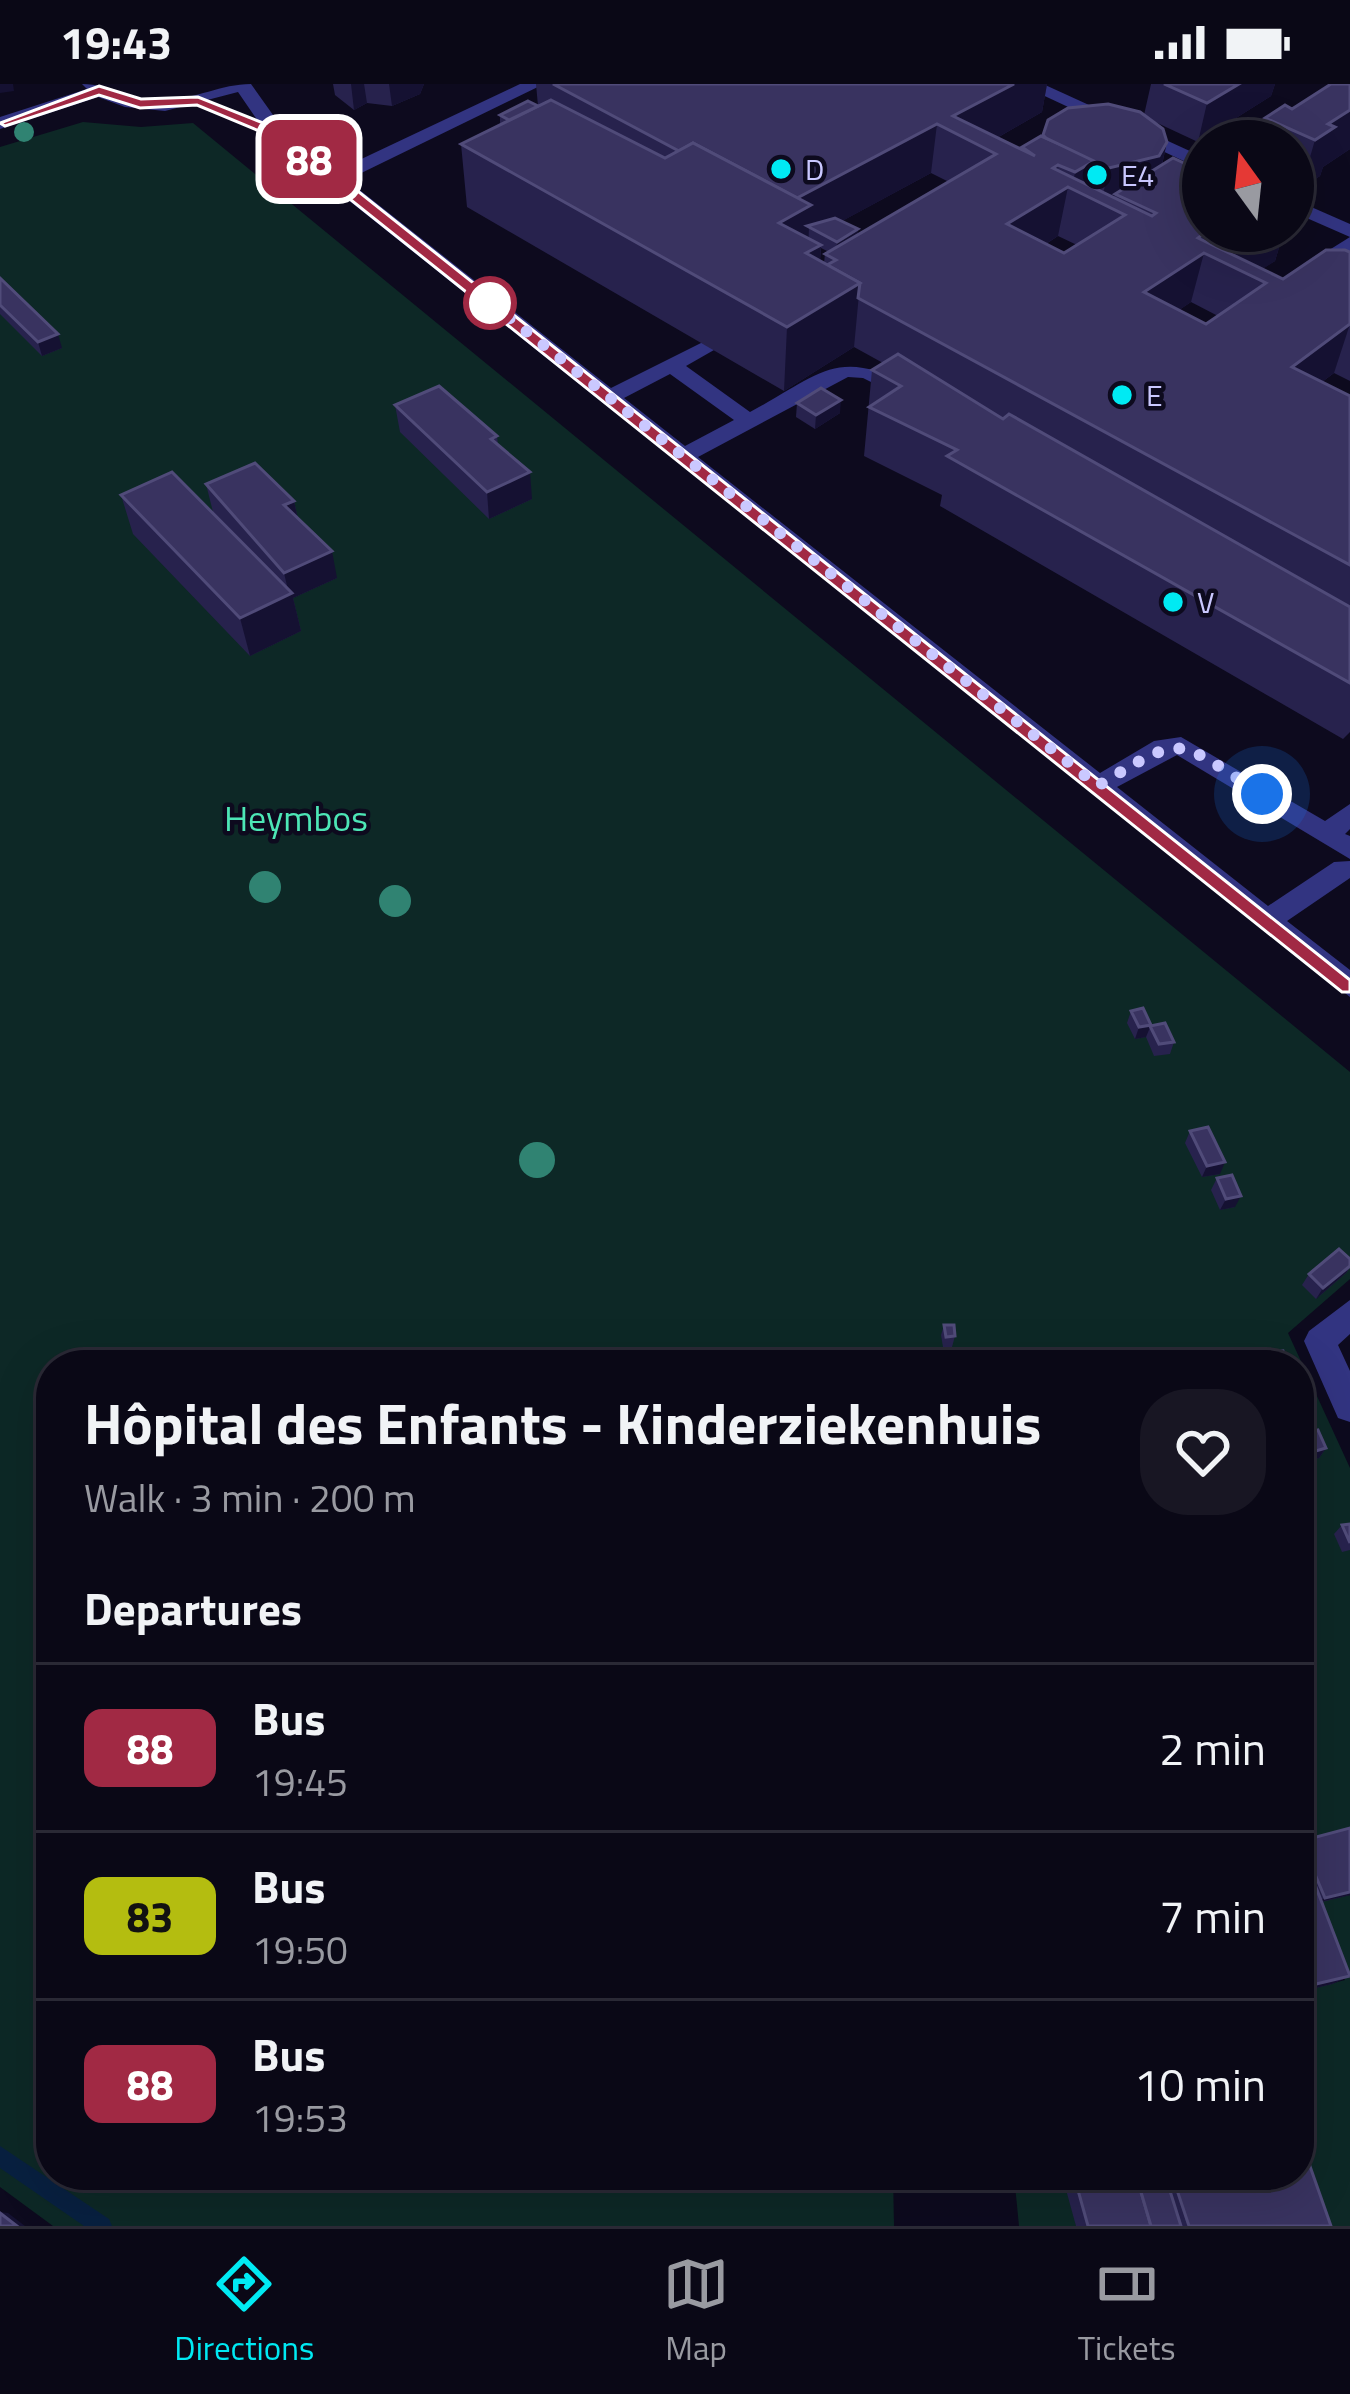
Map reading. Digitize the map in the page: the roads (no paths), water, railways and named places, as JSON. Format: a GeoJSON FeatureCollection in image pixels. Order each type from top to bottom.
{"type":"FeatureCollection","features":[{"type":"Feature","properties":{"kind":"street"},"geometry":{"type":"LineString","coordinates":[[0,123],[95,87],[140,104],[198,101],[241,84],[276,133]]}},
{"type":"Feature","properties":{"kind":"street"},"geometry":{"type":"LineString","coordinates":[[334,179],[536,84]]}},
{"type":"Feature","properties":{"kind":"street"},"geometry":{"type":"LineString","coordinates":[[1028,84],[1182,154]]}},
{"type":"Feature","properties":{"kind":"street"},"geometry":{"type":"LineString","coordinates":[[198,101],[276,133],[1350,986]]}},
{"type":"Feature","properties":{"kind":"street"},"geometry":{"type":"LineString","coordinates":[[1070,123],[1090,112]]}},
{"type":"Feature","properties":{"kind":"street"},"geometry":{"type":"LineString","coordinates":[[1314,215],[1350,231]]}},
{"type":"Feature","properties":{"kind":"street"},"geometry":{"type":"LineString","coordinates":[[1278,288],[1350,243]]}},
{"type":"Feature","properties":{"kind":"street"},"geometry":{"type":"LineString","coordinates":[[609,398],[707,346]]}},
{"type":"Feature","properties":{"kind":"street"},"geometry":{"type":"LineString","coordinates":[[671,365],[749,421]]}},
{"type":"Feature","properties":{"kind":"street"},"geometry":{"type":"LineString","coordinates":[[683,456],[853,369],[931,407]]}},
{"type":"Feature","properties":{"kind":"street"},"geometry":{"type":"LineString","coordinates":[[1098,786],[1163,746],[1181,746],[1340,851]]}},
{"type":"Feature","properties":{"kind":"street"},"geometry":{"type":"LineString","coordinates":[[1267,920],[1340,851],[1350,814]]}},
{"type":"Feature","properties":{"kind":"street"},"geometry":{"type":"LineString","coordinates":[[1350,1314],[1320,1341],[1350,1408]]}},
{"type":"Feature","properties":{"kind":"waterway"},"geometry":{"type":"LineString","coordinates":[[0,2156],[36,2181]]}},
{"type":"Feature","properties":{"kind":"waterway"},"geometry":{"type":"LineString","coordinates":[[50,2190],[102,2226]]}},
{"type":"Feature","properties":{"kind":"place","name":"D"},"geometry":{"type":"Point","coordinates":[781,169]}},
{"type":"Feature","properties":{"kind":"place","name":"E4"},"geometry":{"type":"Point","coordinates":[1097,175]}},
{"type":"Feature","properties":{"kind":"place","name":"E"},"geometry":{"type":"Point","coordinates":[1122,395]}},
{"type":"Feature","properties":{"kind":"place","name":"V"},"geometry":{"type":"Point","coordinates":[1173,602]}},
{"type":"Feature","properties":{"kind":"park label","name":"Heymbos"},"geometry":{"type":"Point","coordinates":[296,817]}}]}
